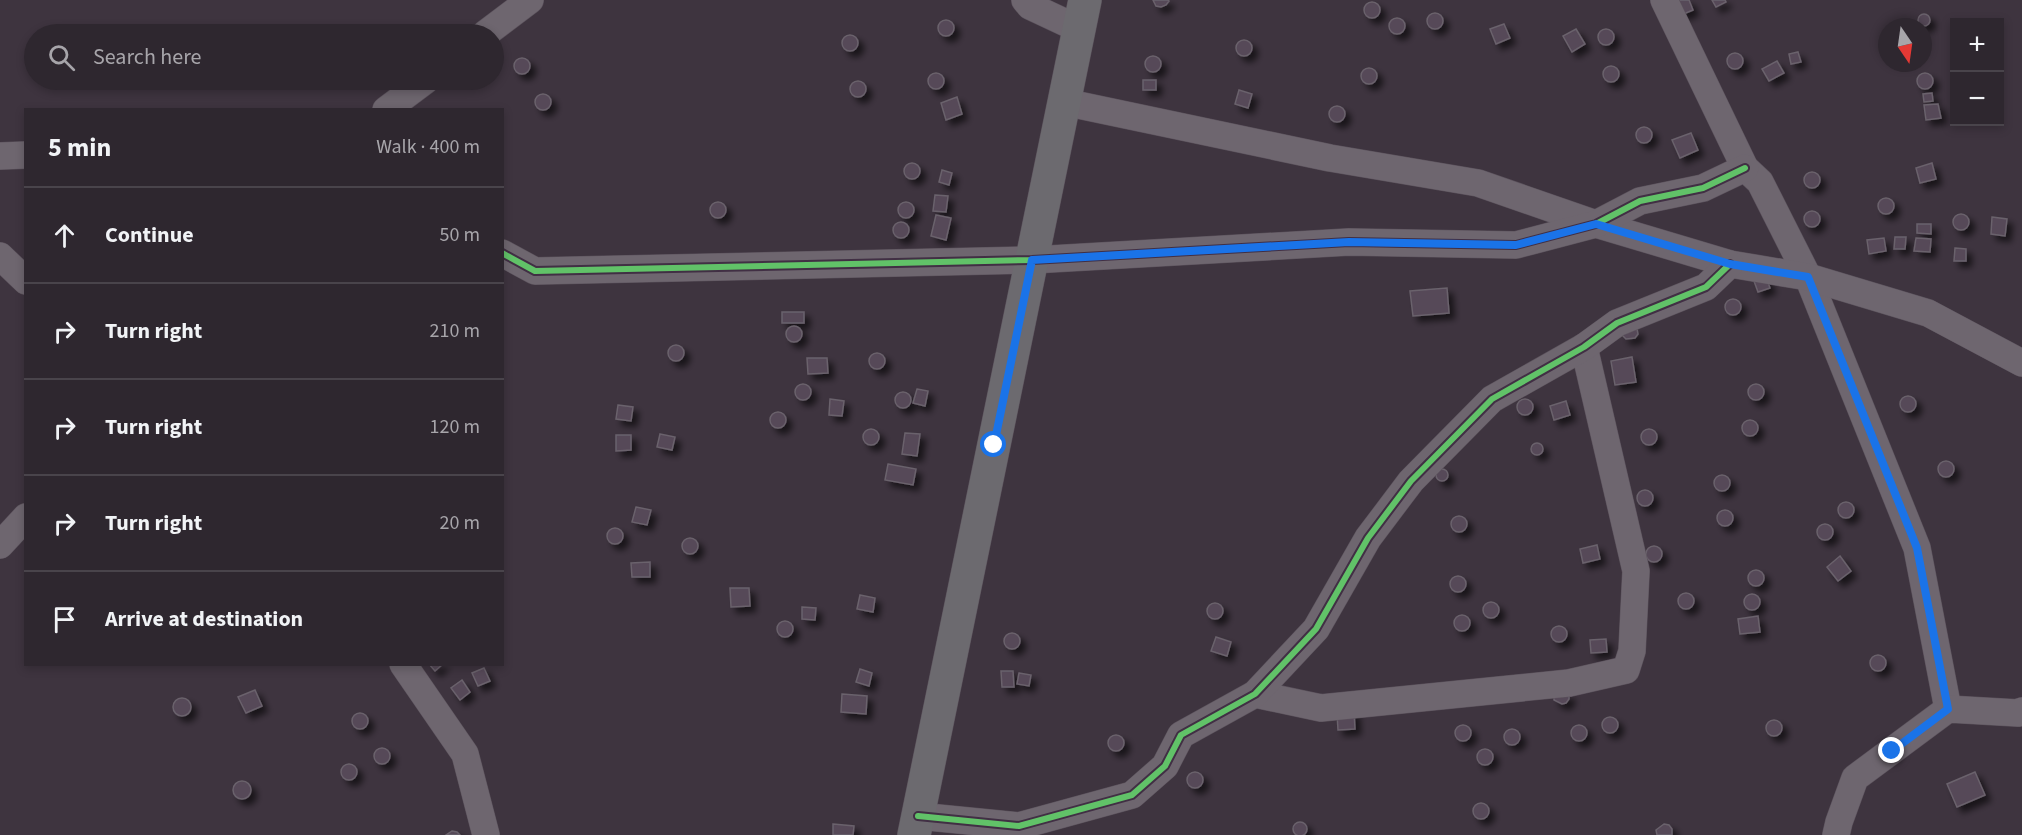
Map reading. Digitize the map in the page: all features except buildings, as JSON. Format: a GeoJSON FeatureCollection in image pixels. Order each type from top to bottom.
{"type":"FeatureCollection","features":[{"type":"Feature","properties":{"kind":"main road"},"geometry":{"type":"LineString","coordinates":[[916,825],[1082,14]]}},
{"type":"Feature","properties":{"kind":"street"},"geometry":{"type":"LineString","coordinates":[[498,24],[530,0]]}},
{"type":"Feature","properties":{"kind":"street"},"geometry":{"type":"LineString","coordinates":[[1025,0],[1030,6],[1082,14]]}},
{"type":"Feature","properties":{"kind":"street"},"geometry":{"type":"LineString","coordinates":[[1664,0],[1745,168],[1760,182],[1808,277],[1917,548],[1948,709]]}},
{"type":"Feature","properties":{"kind":"street"},"geometry":{"type":"LineString","coordinates":[[389,108],[413,90]]}},
{"type":"Feature","properties":{"kind":"street"},"geometry":{"type":"LineString","coordinates":[[1064,102],[1330,158],[1478,183],[1596,224],[1730,264],[1808,277],[1928,313],[2022,363]]}},
{"type":"Feature","properties":{"kind":"street"},"geometry":{"type":"LineString","coordinates":[[0,156],[24,155]]}},
{"type":"Feature","properties":{"kind":"street"},"geometry":{"type":"LineString","coordinates":[[504,254],[535,271],[1032,260],[1349,242],[1516,245],[1596,224],[1640,201],[1703,188],[1745,168]]}},
{"type":"Feature","properties":{"kind":"street"},"geometry":{"type":"LineString","coordinates":[[0,256],[24,279]]}},
{"type":"Feature","properties":{"kind":"street"},"geometry":{"type":"LineString","coordinates":[[916,825],[1019,826],[1132,795],[1165,766],[1181,735],[1255,694],[1316,629],[1368,538],[1411,481],[1492,399],[1584,346],[1617,323],[1706,287],[1730,264]]}},
{"type":"Feature","properties":{"kind":"street"},"geometry":{"type":"LineString","coordinates":[[1255,694],[1321,708],[1569,683],[1626,670],[1632,651],[1636,571],[1584,346]]}},
{"type":"Feature","properties":{"kind":"street"},"geometry":{"type":"LineString","coordinates":[[0,545],[24,519]]}},
{"type":"Feature","properties":{"kind":"street"},"geometry":{"type":"LineString","coordinates":[[404,666],[465,754],[486,835]]}},
{"type":"Feature","properties":{"kind":"street"},"geometry":{"type":"LineString","coordinates":[[1836,835],[1855,778],[1948,709],[2021,716]]}},
{"type":"Feature","properties":{"kind":"cycle path"},"geometry":{"type":"LineString","coordinates":[[504,254],[535,271],[1032,260],[1349,242],[1516,245],[1596,224],[1640,201],[1703,188],[1745,168]]}},
{"type":"Feature","properties":{"kind":"cycle path"},"geometry":{"type":"LineString","coordinates":[[918,816],[1019,826],[1132,795],[1165,766],[1181,735],[1255,694],[1316,629],[1368,538],[1411,481],[1492,399],[1584,347],[1617,323],[1706,287],[1730,264]]}},
{"type":"Feature","properties":{"kind":"route"},"geometry":{"type":"LineString","coordinates":[[994,445],[1032,260],[1349,242],[1516,245],[1596,224],[1730,264],[1808,277],[1917,548],[1948,709],[1892,751]]}}]}
